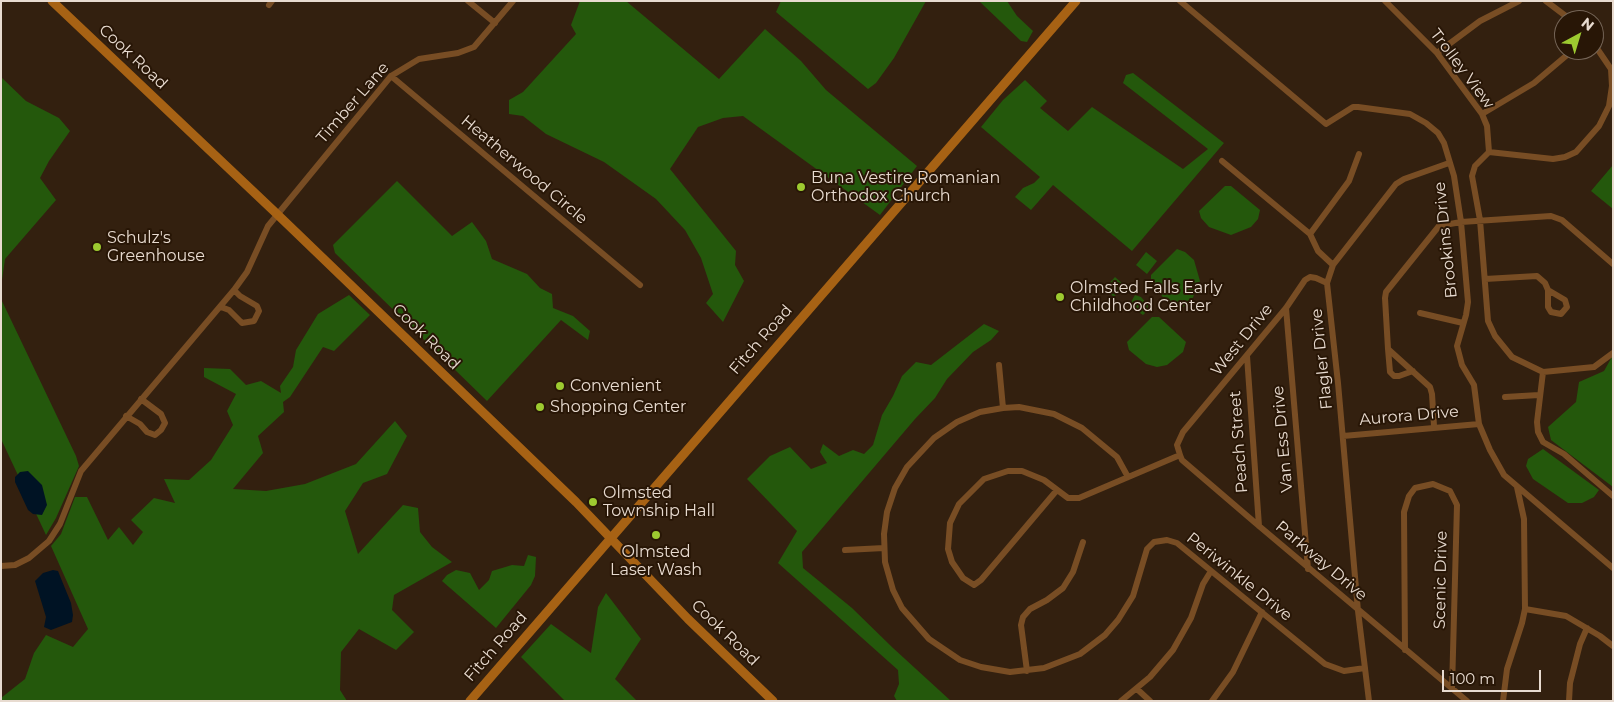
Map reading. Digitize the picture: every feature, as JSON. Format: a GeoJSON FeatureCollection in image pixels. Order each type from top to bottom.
{"type":"FeatureCollection","features":[{"type":"Feature","properties":{"kind":"street","name":"Cook Road"},"geometry":{"type":"LineString","coordinates":[[52,1],[278,214],[610,536],[688,619],[773,701]]}},
{"type":"Feature","properties":{"kind":"street"},"geometry":{"type":"LineString","coordinates":[[468,1],[495,23]]}},
{"type":"Feature","properties":{"kind":"street","name":"Timber Lane"},"geometry":{"type":"LineString","coordinates":[[1,572],[4,566],[29,558],[49,541],[60,524],[81,471],[221,307],[247,272],[268,226],[391,76],[419,59],[458,53],[474,47],[513,1]]}},
{"type":"Feature","properties":{"kind":"street","name":"Brookins Drive"},"geometry":{"type":"LineString","coordinates":[[1180,1],[1326,124],[1353,107],[1410,114],[1426,123],[1438,133],[1444,143],[1450,163],[1461,222],[1468,302],[1456,346],[1462,365],[1474,385],[1479,424],[1490,450],[1504,475],[1613,568]]}},
{"type":"Feature","properties":{"kind":"street"},"geometry":{"type":"LineString","coordinates":[[1437,53],[1480,21],[1519,1]]}},
{"type":"Feature","properties":{"kind":"street"},"geometry":{"type":"LineString","coordinates":[[1546,1],[1557,10]]}},
{"type":"Feature","properties":{"kind":"street","name":"Fitch Road"},"geometry":{"type":"LineString","coordinates":[[470,701],[610,536],[1073,2]]}},
{"type":"Feature","properties":{"kind":"street","name":"Trolley View"},"geometry":{"type":"LineString","coordinates":[[1387,2],[1437,53],[1482,114],[1487,126],[1488,152]]}},
{"type":"Feature","properties":{"kind":"street"},"geometry":{"type":"LineString","coordinates":[[1604,58],[1612,69],[1612,86],[1605,116],[1576,152],[1565,158],[1553,159],[1488,152],[1475,166],[1472,176],[1480,220],[1488,321],[1495,336],[1512,357],[1543,372],[1594,368],[1613,353]]}},
{"type":"Feature","properties":{"kind":"street"},"geometry":{"type":"LineString","coordinates":[[1482,114],[1534,83],[1561,60]]}},
{"type":"Feature","properties":{"kind":"street","name":"Heatherwood Circle"},"geometry":{"type":"LineString","coordinates":[[391,76],[640,285]]}},
{"type":"Feature","properties":{"kind":"street"},"geometry":{"type":"LineString","coordinates":[[1310,234],[1350,181],[1358,154]]}},
{"type":"Feature","properties":{"kind":"street"},"geometry":{"type":"LineString","coordinates":[[1222,161],[1310,234],[1318,251],[1333,266]]}},
{"type":"Feature","properties":{"kind":"street","name":"Flagler Drive"},"geometry":{"type":"LineString","coordinates":[[1369,701],[1358,611],[1343,436],[1327,283],[1333,266],[1396,184],[1404,178],[1450,163]]}},
{"type":"Feature","properties":{"kind":"street"},"geometry":{"type":"LineString","coordinates":[[1413,371],[1400,376],[1394,376],[1390,372],[1386,292],[1439,226],[1480,220],[1551,216],[1562,220],[1613,264]]}},
{"type":"Feature","properties":{"kind":"street"},"geometry":{"type":"LineString","coordinates":[[1485,279],[1537,276],[1545,283],[1548,290]]}},
{"type":"Feature","properties":{"kind":"street","name":"West Drive"},"geometry":{"type":"LineString","coordinates":[[1180,455],[1177,445],[1184,432],[1286,308],[1292,297],[1310,277],[1327,283]]}},
{"type":"Feature","properties":{"kind":"street"},"geometry":{"type":"LineString","coordinates":[[221,307],[229,310],[242,323],[254,321],[259,311],[257,306],[234,290]]}},
{"type":"Feature","properties":{"kind":"street","name":"Van Ess Drive"},"geometry":{"type":"LineString","coordinates":[[1286,308],[1308,569]]}},
{"type":"Feature","properties":{"kind":"street"},"geometry":{"type":"LineString","coordinates":[[1420,313],[1463,323]]}},
{"type":"Feature","properties":{"kind":"street"},"geometry":{"type":"LineString","coordinates":[[1388,348],[1430,387],[1434,426]]}},
{"type":"Feature","properties":{"kind":"street","name":"Peach Street"},"geometry":{"type":"LineString","coordinates":[[1247,356],[1259,526]]}},
{"type":"Feature","properties":{"kind":"street"},"geometry":{"type":"LineString","coordinates":[[999,365],[1003,408]]}},
{"type":"Feature","properties":{"kind":"street"},"geometry":{"type":"LineString","coordinates":[[1543,372],[1537,422],[1538,432],[1543,442],[1564,454],[1613,496]]}},
{"type":"Feature","properties":{"kind":"street"},"geometry":{"type":"LineString","coordinates":[[1505,398],[1539,395]]}},
{"type":"Feature","properties":{"kind":"street"},"geometry":{"type":"LineString","coordinates":[[126,416],[140,424],[147,432],[156,434],[161,430],[165,422],[161,414],[141,399]]}},
{"type":"Feature","properties":{"kind":"street","name":"Periwinkle Drive"},"geometry":{"type":"LineString","coordinates":[[1128,478],[1122,462],[1117,456],[1082,428],[1067,419],[1037,409],[1003,408],[980,412],[957,422],[921,450],[907,467],[895,488],[886,517],[884,548],[889,577],[898,599],[912,622],[929,640],[950,654],[976,666],[1010,672],[1027,671],[1070,659],[1089,648],[1105,635],[1128,606],[1138,582],[1145,552],[1154,542],[1167,540],[1174,542],[1331,667],[1350,671],[1365,668]]}},
{"type":"Feature","properties":{"kind":"street","name":"Aurora Drive"},"geometry":{"type":"LineString","coordinates":[[1343,436],[1434,426],[1479,424]]}},
{"type":"Feature","properties":{"kind":"street"},"geometry":{"type":"LineString","coordinates":[[1057,490],[985,576],[974,584],[967,582],[959,574],[948,549],[947,537],[952,516],[969,492],[984,479],[1008,471],[1031,473],[1057,490],[1068,498],[1079,498],[1180,455]]}},
{"type":"Feature","properties":{"kind":"street","name":"Parkway Drive"},"geometry":{"type":"LineString","coordinates":[[1180,455],[1182,460],[1308,569],[1467,701]]}},
{"type":"Feature","properties":{"kind":"street","name":"Scenic Drive"},"geometry":{"type":"LineString","coordinates":[[1405,650],[1404,512],[1409,496],[1415,488],[1433,484],[1450,491],[1457,505],[1452,689]]}},
{"type":"Feature","properties":{"kind":"street"},"geometry":{"type":"LineString","coordinates":[[1503,701],[1507,669],[1525,609],[1524,519],[1517,487]]}},
{"type":"Feature","properties":{"kind":"street"},"geometry":{"type":"LineString","coordinates":[[1027,671],[1021,625],[1023,618],[1030,609],[1047,600],[1063,588],[1073,572],[1083,542]]}},
{"type":"Feature","properties":{"kind":"street"},"geometry":{"type":"LineString","coordinates":[[845,550],[884,548]]}},
{"type":"Feature","properties":{"kind":"street"},"geometry":{"type":"LineString","coordinates":[[1121,701],[1157,670],[1178,643],[1211,571]]}},
{"type":"Feature","properties":{"kind":"street"},"geometry":{"type":"LineString","coordinates":[[1525,609],[1566,616],[1613,646]]}},
{"type":"Feature","properties":{"kind":"street"},"geometry":{"type":"LineString","coordinates":[[1212,701],[1233,672],[1262,612]]}},
{"type":"Feature","properties":{"kind":"street"},"geometry":{"type":"LineString","coordinates":[[1569,701],[1570,683],[1580,644],[1587,628]]}},
{"type":"Feature","properties":{"kind":"street"},"geometry":{"type":"LineString","coordinates":[[1137,689],[1150,701]]}},
{"type":"Feature","properties":{"kind":"green space"},"geometry":{"type":"Polygon","coordinates":[[[580,1],[626,1],[719,79],[765,29],[801,61],[826,90],[917,166],[880,215],[743,116],[723,118],[698,127],[670,169],[736,251],[735,265],[744,281],[723,322],[706,303],[713,294],[701,258],[685,230],[656,199],[604,162],[546,134],[523,116],[509,114],[509,100],[523,92],[576,34],[571,25],[580,1]]]}},
{"type":"Feature","properties":{"kind":"green space"},"geometry":{"type":"Polygon","coordinates":[[[781,1],[926,1],[894,58],[876,83],[868,89],[776,12],[781,1]]]}},
{"type":"Feature","properties":{"kind":"green space"},"geometry":{"type":"Polygon","coordinates":[[[979,1],[1007,1],[1017,16],[1033,31],[1027,42],[1021,41],[979,1]]]}},
{"type":"Feature","properties":{"kind":"green space"},"geometry":{"type":"Polygon","coordinates":[[[1133,73],[1224,143],[1132,251],[1053,185],[1031,210],[1015,197],[1023,188],[1034,183],[1040,177],[981,127],[1003,100],[1025,80],[1047,101],[1040,108],[1068,131],[1092,107],[1183,169],[1208,149],[1123,83],[1126,75],[1133,73]]]}},
{"type":"Feature","properties":{"kind":"green space"},"geometry":{"type":"Polygon","coordinates":[[[1,77],[26,101],[59,118],[70,131],[49,161],[40,178],[56,200],[5,259],[1,287],[1,77]]]}},
{"type":"Feature","properties":{"kind":"green space"},"geometry":{"type":"Polygon","coordinates":[[[1613,165],[1613,209],[1591,191],[1613,165]]]}},
{"type":"Feature","properties":{"kind":"green space"},"geometry":{"type":"Polygon","coordinates":[[[397,181],[452,236],[472,222],[486,241],[492,259],[527,274],[540,288],[552,294],[553,308],[573,316],[590,331],[588,340],[561,320],[487,401],[335,253],[333,245],[397,181]]]}},
{"type":"Feature","properties":{"kind":"green space"},"geometry":{"type":"Polygon","coordinates":[[[1225,186],[1231,186],[1260,210],[1258,219],[1251,227],[1231,235],[1209,227],[1201,218],[1199,211],[1225,186]]]}},
{"type":"Feature","properties":{"kind":"green space"},"geometry":{"type":"Polygon","coordinates":[[[1177,249],[1185,252],[1194,260],[1200,281],[1191,302],[1173,310],[1151,282],[1151,275],[1177,249]]]}},
{"type":"Feature","properties":{"kind":"green space"},"geometry":{"type":"Polygon","coordinates":[[[1146,252],[1157,261],[1147,274],[1136,265],[1146,252]]]}},
{"type":"Feature","properties":{"kind":"green space"},"geometry":{"type":"Polygon","coordinates":[[[1115,277],[1124,285],[1114,297],[1104,289],[1115,277]]]}},
{"type":"Feature","properties":{"kind":"green space"},"geometry":{"type":"Polygon","coordinates":[[[349,295],[370,315],[334,351],[323,347],[290,397],[283,402],[284,412],[258,436],[263,453],[233,489],[266,491],[305,484],[356,464],[395,421],[407,436],[387,474],[363,483],[345,511],[358,554],[403,505],[418,508],[420,532],[432,547],[452,562],[394,595],[392,610],[414,632],[396,650],[359,629],[341,652],[340,690],[347,701],[1,701],[1,698],[25,679],[34,653],[46,635],[73,647],[88,629],[51,546],[61,534],[75,497],[87,497],[108,540],[119,527],[133,545],[143,532],[131,520],[154,498],[175,503],[164,479],[189,480],[211,460],[233,425],[227,411],[236,394],[204,377],[204,368],[230,369],[246,385],[261,381],[281,393],[280,386],[293,367],[296,350],[318,314],[349,295]]]}},
{"type":"Feature","properties":{"kind":"green space"},"geometry":{"type":"Polygon","coordinates":[[[1135,295],[1141,297],[1148,305],[1147,311],[1143,315],[1137,311],[1131,302],[1135,295]]]}},
{"type":"Feature","properties":{"kind":"green space"},"geometry":{"type":"Polygon","coordinates":[[[1,299],[76,456],[79,466],[56,518],[46,535],[1,439],[1,299]]]}},
{"type":"Feature","properties":{"kind":"green space"},"geometry":{"type":"Polygon","coordinates":[[[1152,317],[1159,317],[1186,342],[1183,352],[1167,365],[1157,367],[1146,364],[1129,350],[1127,342],[1152,317]]]}},
{"type":"Feature","properties":{"kind":"green space"},"geometry":{"type":"Polygon","coordinates":[[[984,324],[999,331],[991,340],[973,352],[947,379],[935,398],[802,552],[803,568],[852,608],[951,701],[897,701],[894,696],[899,684],[898,670],[778,563],[797,531],[747,479],[770,456],[790,447],[811,469],[827,463],[820,452],[823,444],[839,456],[853,450],[864,454],[873,445],[882,415],[902,376],[916,362],[931,365],[984,324]]]}},
{"type":"Feature","properties":{"kind":"green space"},"geometry":{"type":"Polygon","coordinates":[[[1613,355],[1613,487],[1551,440],[1548,427],[1576,402],[1579,382],[1604,371],[1613,355]]]}},
{"type":"Feature","properties":{"kind":"green space"},"geometry":{"type":"Polygon","coordinates":[[[1543,449],[1599,490],[1594,497],[1582,503],[1568,503],[1533,479],[1526,466],[1528,459],[1543,449]]]}},
{"type":"Feature","properties":{"kind":"green space"},"geometry":{"type":"Polygon","coordinates":[[[528,555],[536,557],[535,576],[531,585],[496,628],[442,581],[447,575],[456,570],[470,573],[479,590],[489,580],[492,571],[512,565],[524,566],[528,555]]]}},
{"type":"Feature","properties":{"kind":"green space"},"geometry":{"type":"Polygon","coordinates":[[[606,593],[641,639],[615,679],[637,701],[565,701],[521,657],[551,624],[591,653],[598,607],[606,593]]]}},
{"type":"Feature","properties":{"kind":"water"},"geometry":{"type":"Polygon","coordinates":[[[28,471],[42,485],[47,505],[42,515],[33,514],[28,510],[15,482],[15,477],[20,472],[28,471]]]}},
{"type":"Feature","properties":{"kind":"water"},"geometry":{"type":"Polygon","coordinates":[[[53,570],[58,571],[71,603],[73,615],[72,622],[51,630],[44,627],[46,617],[35,581],[43,573],[53,570]]]}},
{"type":"Feature","properties":{"kind":"place","name":"Buna Vestire Romanian Orthodox Church"},"geometry":{"type":"Point","coordinates":[801,187]}},
{"type":"Feature","properties":{"kind":"place","name":"Schulz's Greenhouse"},"geometry":{"type":"Point","coordinates":[97,247]}},
{"type":"Feature","properties":{"kind":"place","name":"Olmsted Falls Early Childhood Center"},"geometry":{"type":"Point","coordinates":[1060,297]}},
{"type":"Feature","properties":{"kind":"place","name":"Convenient"},"geometry":{"type":"Point","coordinates":[560,386]}},
{"type":"Feature","properties":{"kind":"place","name":"Shopping Center"},"geometry":{"type":"Point","coordinates":[540,407]}},
{"type":"Feature","properties":{"kind":"place","name":"Olmsted Township Hall"},"geometry":{"type":"Point","coordinates":[593,502]}},
{"type":"Feature","properties":{"kind":"place","name":"Olmsted Laser Wash"},"geometry":{"type":"Point","coordinates":[656,535]}}]}
